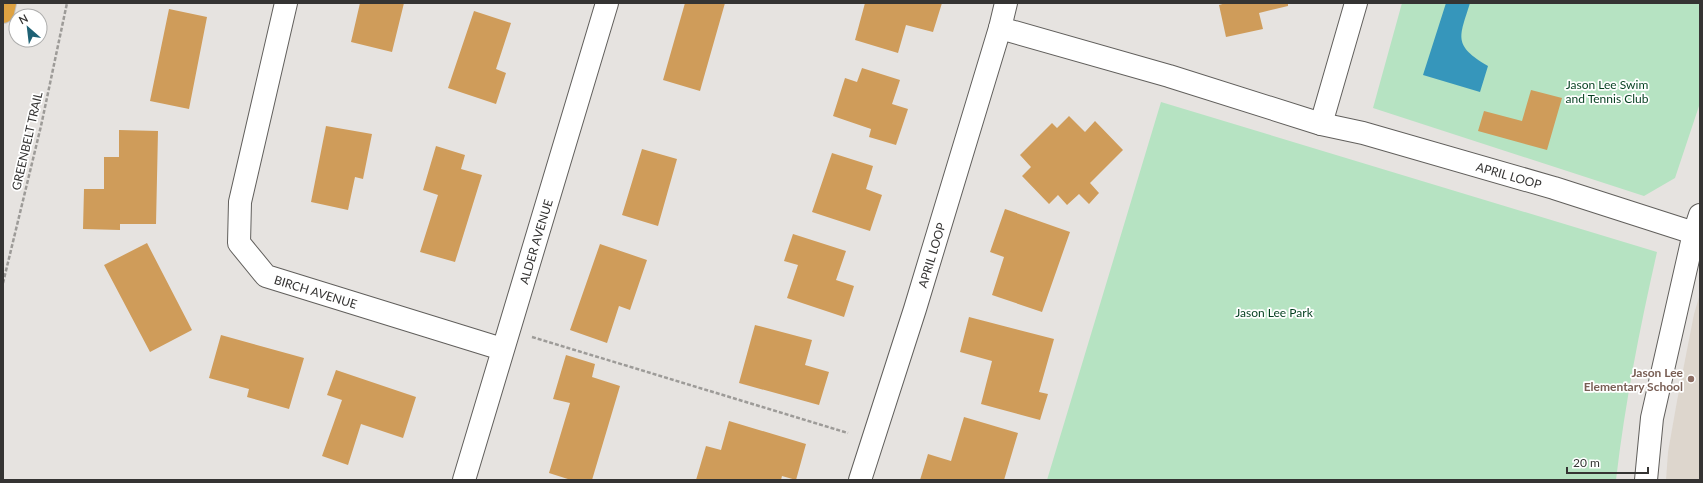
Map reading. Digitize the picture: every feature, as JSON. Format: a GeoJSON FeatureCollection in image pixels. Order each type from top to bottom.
{"type":"FeatureCollection","features":[{"type":"Feature","properties":{"kind":"highway"},"geometry":{"type":"LineString","coordinates":[[3,12],[5,3]]}},
{"type":"Feature","properties":{"kind":"street","name":"BIRCH AVENUE"},"geometry":{"type":"LineString","coordinates":[[286,3],[240,202],[239,243],[266,276],[502,349]]}},
{"type":"Feature","properties":{"kind":"street","name":"ALDER AVENUE"},"geometry":{"type":"LineString","coordinates":[[464,480],[502,349],[607,3]]}},
{"type":"Feature","properties":{"kind":"street","name":"APRIL LOOP"},"geometry":{"type":"LineString","coordinates":[[860,480],[917,302],[1000,28],[1006,3]]}},
{"type":"Feature","properties":{"kind":"street"},"geometry":{"type":"LineString","coordinates":[[1321,124],[1356,3]]}},
{"type":"Feature","properties":{"kind":"street","name":"APRIL LOOP"},"geometry":{"type":"LineString","coordinates":[[1000,28],[1170,76],[1321,124],[1363,133],[1554,188],[1697,224]]}},
{"type":"Feature","properties":{"kind":"street"},"geometry":{"type":"LineString","coordinates":[[1646,480],[1652,418],[1697,224]]}},
{"type":"Feature","properties":{"kind":"path","name":"GREENBELT TRAIL"},"geometry":{"type":"LineString","coordinates":[[3,283],[41,126],[68,3]]}},
{"type":"Feature","properties":{"kind":"path"},"geometry":{"type":"LineString","coordinates":[[528,336],[848,433]]}},
{"type":"Feature","properties":{"kind":"shaded area","name":"Jason Lee Elementary School"},"geometry":{"type":"Polygon","coordinates":[[[1700,294],[1700,480],[1666,480],[1668,452],[1677,401],[1694,314],[1700,294]]]}},
{"type":"Feature","properties":{"kind":"green space","name":"Jason Lee Swim and Tennis Club"},"geometry":{"type":"Polygon","coordinates":[[[1402,3],[1700,3],[1700,103],[1675,178],[1644,196],[1373,108],[1402,3]]]}},
{"type":"Feature","properties":{"kind":"green space","name":"Jason Lee Park"},"geometry":{"type":"Polygon","coordinates":[[[1161,102],[1657,252],[1634,365],[1616,480],[1047,480],[1161,102]]]}},
{"type":"Feature","properties":{"kind":"water"},"geometry":{"type":"Polygon","coordinates":[[[1446,3],[1470,3],[1463,25],[1462,40],[1464,46],[1469,52],[1488,66],[1480,92],[1423,75],[1446,3]]]}},
{"type":"Feature","properties":{"kind":"building"},"geometry":{"type":"Polygon","coordinates":[[[360,3],[404,3],[392,52],[351,42],[360,3]]]}},
{"type":"Feature","properties":{"kind":"building"},"geometry":{"type":"Polygon","coordinates":[[[685,3],[725,3],[700,91],[663,80],[685,3]]]}},
{"type":"Feature","properties":{"kind":"building"},"geometry":{"type":"Polygon","coordinates":[[[865,3],[942,3],[933,32],[906,25],[898,53],[855,40],[865,3]]]}},
{"type":"Feature","properties":{"kind":"building"},"geometry":{"type":"Polygon","coordinates":[[[1226,3],[1288,3],[1288,6],[1259,13],[1263,29],[1226,37],[1219,5],[1226,3]]]}},
{"type":"Feature","properties":{"kind":"building"},"geometry":{"type":"Polygon","coordinates":[[[169,9],[207,17],[189,109],[150,101],[169,9]]]}},
{"type":"Feature","properties":{"kind":"building"},"geometry":{"type":"Polygon","coordinates":[[[474,11],[511,23],[496,69],[506,73],[496,104],[448,88],[474,11]]]}},
{"type":"Feature","properties":{"kind":"building"},"geometry":{"type":"Polygon","coordinates":[[[862,68],[900,80],[892,104],[908,109],[896,145],[869,137],[871,129],[833,116],[845,78],[857,82],[862,68]]]}},
{"type":"Feature","properties":{"kind":"building"},"geometry":{"type":"Polygon","coordinates":[[[1531,90],[1562,98],[1547,150],[1478,131],[1484,111],[1522,121],[1531,90]]]}},
{"type":"Feature","properties":{"kind":"building"},"geometry":{"type":"Polygon","coordinates":[[[1069,116],[1085,132],[1095,121],[1123,150],[1090,183],[1099,193],[1089,204],[1079,194],[1067,205],[1058,195],[1049,204],[1022,176],[1031,167],[1020,155],[1052,123],[1057,128],[1069,116]]]}},
{"type":"Feature","properties":{"kind":"building"},"geometry":{"type":"Polygon","coordinates":[[[326,126],[372,134],[363,179],[355,177],[348,210],[311,202],[326,126]]]}},
{"type":"Feature","properties":{"kind":"building"},"geometry":{"type":"Polygon","coordinates":[[[119,130],[158,131],[156,224],[120,224],[120,230],[83,229],[84,189],[104,189],[104,157],[119,157],[119,130]]]}},
{"type":"Feature","properties":{"kind":"building"},"geometry":{"type":"Polygon","coordinates":[[[436,146],[465,155],[461,169],[482,175],[455,262],[420,252],[438,195],[423,190],[436,146]]]}},
{"type":"Feature","properties":{"kind":"building"},"geometry":{"type":"Polygon","coordinates":[[[642,149],[677,159],[658,226],[622,215],[642,149]]]}},
{"type":"Feature","properties":{"kind":"building"},"geometry":{"type":"Polygon","coordinates":[[[832,153],[873,166],[866,189],[882,195],[870,231],[812,212],[832,153]]]}},
{"type":"Feature","properties":{"kind":"building"},"geometry":{"type":"Polygon","coordinates":[[[1005,209],[1070,232],[1042,312],[992,295],[1004,257],[990,252],[1005,209]]]}},
{"type":"Feature","properties":{"kind":"building"},"geometry":{"type":"Polygon","coordinates":[[[793,234],[846,251],[836,280],[854,286],[844,317],[787,298],[798,265],[784,261],[793,234]]]}},
{"type":"Feature","properties":{"kind":"building"},"geometry":{"type":"Polygon","coordinates":[[[147,243],[192,330],[150,352],[104,265],[147,243]]]}},
{"type":"Feature","properties":{"kind":"building"},"geometry":{"type":"Polygon","coordinates":[[[600,244],[647,260],[630,310],[619,306],[607,343],[570,330],[600,244]]]}},
{"type":"Feature","properties":{"kind":"building"},"geometry":{"type":"Polygon","coordinates":[[[969,317],[1054,339],[1039,392],[1048,394],[1040,420],[981,404],[992,361],[960,352],[969,317]]]}},
{"type":"Feature","properties":{"kind":"building"},"geometry":{"type":"Polygon","coordinates":[[[755,325],[812,340],[805,365],[829,372],[819,405],[739,383],[755,325]]]}},
{"type":"Feature","properties":{"kind":"building"},"geometry":{"type":"Polygon","coordinates":[[[221,335],[304,358],[289,409],[247,397],[249,389],[209,378],[221,335]]]}},
{"type":"Feature","properties":{"kind":"building"},"geometry":{"type":"Polygon","coordinates":[[[566,355],[595,364],[592,377],[620,386],[592,480],[571,480],[549,473],[570,403],[553,399],[566,355]]]}},
{"type":"Feature","properties":{"kind":"building"},"geometry":{"type":"Polygon","coordinates":[[[336,370],[416,397],[403,438],[361,424],[348,465],[322,456],[342,400],[327,395],[336,370]]]}},
{"type":"Feature","properties":{"kind":"building"},"geometry":{"type":"Polygon","coordinates":[[[964,417],[1018,433],[1004,480],[920,480],[928,454],[951,461],[964,417]]]}},
{"type":"Feature","properties":{"kind":"building"},"geometry":{"type":"Polygon","coordinates":[[[729,421],[806,444],[796,480],[782,476],[781,480],[696,480],[706,446],[721,450],[729,421]]]}},
{"type":"Feature","properties":{"kind":"place","name":"Jason Lee Elementary School"},"geometry":{"type":"Point","coordinates":[1691,379]}}]}
